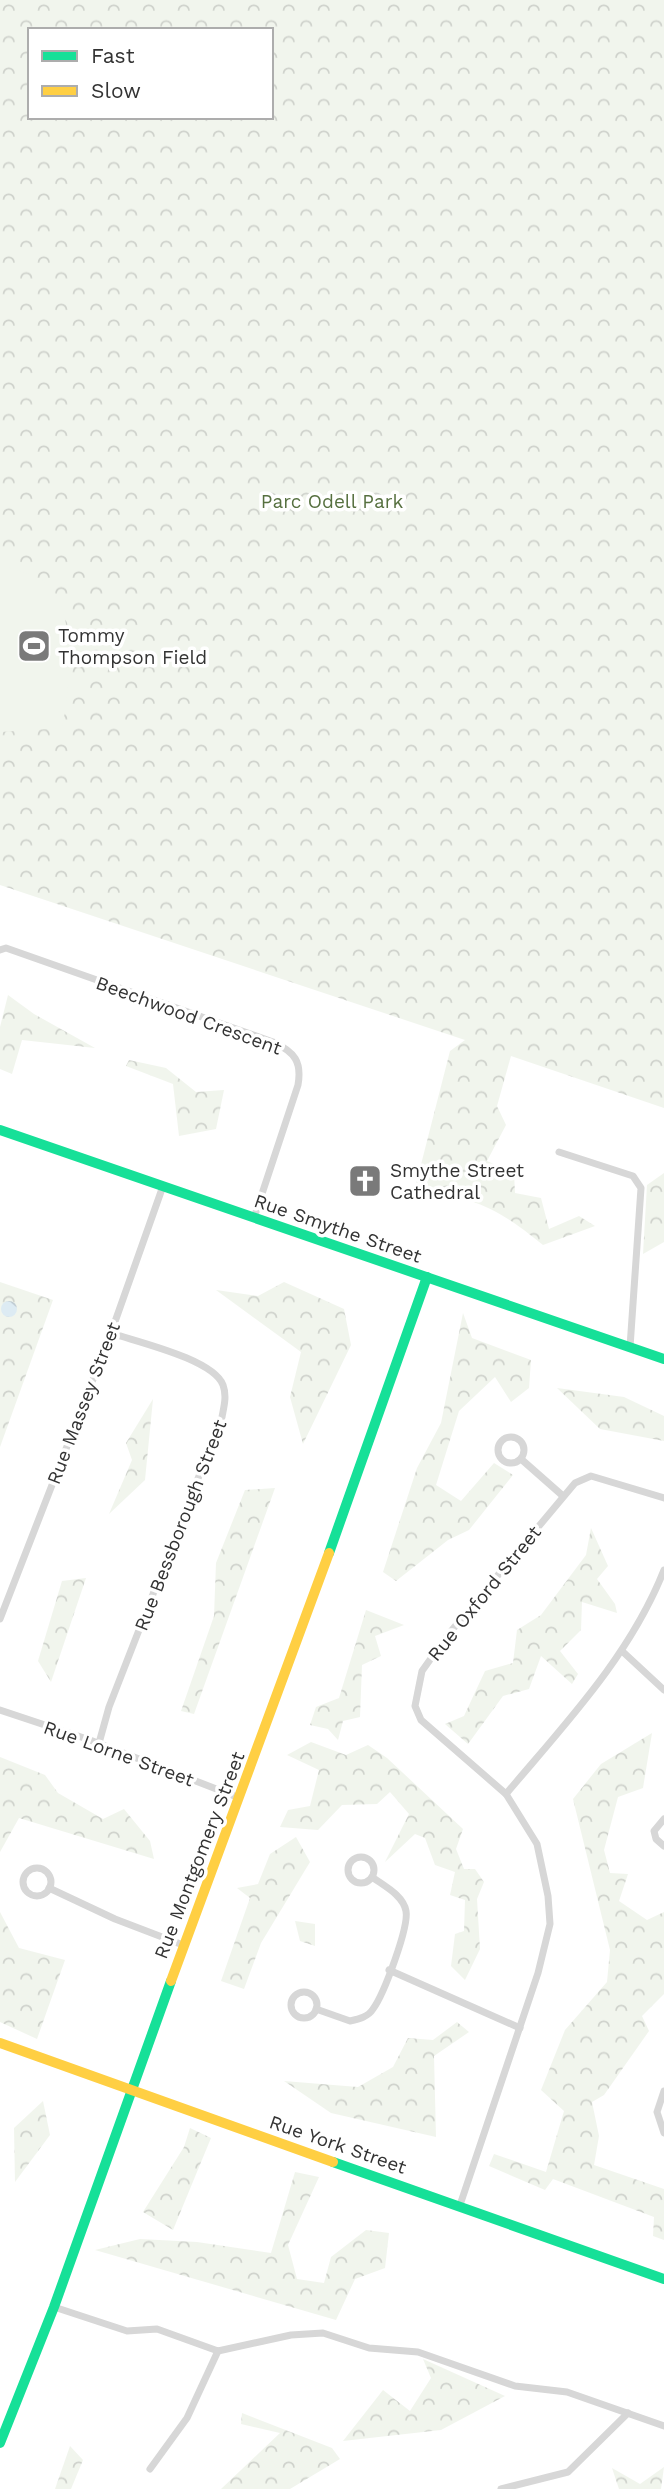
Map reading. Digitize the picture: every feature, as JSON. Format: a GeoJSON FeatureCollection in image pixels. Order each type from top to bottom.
{"type":"FeatureCollection","features":[{"type":"Feature","properties":{"kind":"street","name":"Beechwood Crescent"},"geometry":{"type":"LineString","coordinates":[[0,950],[6,948],[274,1042],[296,1057],[301,1068],[298,1085],[254,1218]]}},
{"type":"Feature","properties":{"kind":"street","name":"Rue Smythe Street"},"geometry":{"type":"LineString","coordinates":[[0,1130],[664,1359]]}},
{"type":"Feature","properties":{"kind":"street"},"geometry":{"type":"LineString","coordinates":[[559,1152],[633,1176],[641,1188],[630,1347]]}},
{"type":"Feature","properties":{"kind":"street","name":"Rue Massey Street"},"geometry":{"type":"LineString","coordinates":[[1,1615],[111,1333],[163,1186]]}},
{"type":"Feature","properties":{"kind":"street","name":"Rue Montgomery Street"},"geometry":{"type":"LineString","coordinates":[[0,2443],[54,2307],[427,1277]]}},
{"type":"Feature","properties":{"kind":"street","name":"Rue Bessborough Street"},"geometry":{"type":"LineString","coordinates":[[99,1743],[109,1707],[222,1417],[226,1398],[223,1384],[214,1373],[199,1363],[111,1333]]}},
{"type":"Feature","properties":{"kind":"street"},"geometry":{"type":"LineString","coordinates":[[521,1459],[564,1496]]}},
{"type":"Feature","properties":{"kind":"street","name":"Rue Oxford Street"},"geometry":{"type":"LineString","coordinates":[[460,2205],[520,2028],[550,1924],[548,1896],[537,1844],[506,1794],[421,1720],[415,1706],[416,1691],[422,1671],[447,1636],[576,1483],[591,1476],[664,1498]]}},
{"type":"Feature","properties":{"kind":"street"},"geometry":{"type":"LineString","coordinates":[[506,1794],[622,1651],[664,1570]]}},
{"type":"Feature","properties":{"kind":"street"},"geometry":{"type":"LineString","coordinates":[[622,1651],[664,1690]]}},
{"type":"Feature","properties":{"kind":"street","name":"Rue Lorne Street"},"geometry":{"type":"LineString","coordinates":[[0,1710],[99,1743],[237,1797]]}},
{"type":"Feature","properties":{"kind":"street"},"geometry":{"type":"LineString","coordinates":[[664,1819],[654,1831],[656,1839],[664,1846]]}},
{"type":"Feature","properties":{"kind":"street"},"geometry":{"type":"LineString","coordinates":[[316,2010],[345,2020],[362,2018],[372,2011],[389,1970],[406,1912],[398,1897],[372,1877]]}},
{"type":"Feature","properties":{"kind":"street"},"geometry":{"type":"LineString","coordinates":[[49,1888],[107,1916],[183,1945]]}},
{"type":"Feature","properties":{"kind":"street"},"geometry":{"type":"LineString","coordinates":[[389,1970],[520,2028]]}},
{"type":"Feature","properties":{"kind":"street","name":"Rue York Street"},"geometry":{"type":"LineString","coordinates":[[0,2043],[664,2279]]}},
{"type":"Feature","properties":{"kind":"street"},"geometry":{"type":"LineString","coordinates":[[664,2091],[657,2112],[664,2133]]}},
{"type":"Feature","properties":{"kind":"street"},"geometry":{"type":"LineString","coordinates":[[54,2307],[127,2331],[157,2329],[218,2351],[290,2335],[323,2333],[369,2348],[418,2352],[515,2386],[567,2392],[664,2426]]}},
{"type":"Feature","properties":{"kind":"street"},"geometry":{"type":"LineString","coordinates":[[150,2469],[187,2418],[218,2351]]}},
{"type":"Feature","properties":{"kind":"street"},"geometry":{"type":"LineString","coordinates":[[501,2489],[568,2472],[628,2413]]}},
{"type":"Feature","properties":{"kind":"green space","name":"Parc Odell Park"},"geometry":{"type":"Polygon","coordinates":[[[0,0],[664,0],[664,1108],[511,1056],[497,1106],[506,1125],[487,1161],[514,1173],[515,1193],[541,1198],[549,1229],[579,1216],[595,1226],[543,1245],[511,1221],[484,1206],[454,1196],[415,1188],[450,1051],[465,1040],[0,885],[0,0]]]}},
{"type":"Feature","properties":{"kind":"green space","name":"Tommy Thompson Field"},"geometry":{"type":"Polygon","coordinates":[[[0,565],[42,580],[53,590],[60,604],[65,620],[69,657],[62,728],[0,732],[0,565]]]}},
{"type":"Feature","properties":{"kind":"green space"},"geometry":{"type":"Polygon","coordinates":[[[8,995],[34,1014],[95,1048],[22,1040],[12,1074],[0,1069],[0,1027],[8,995]]]}},
{"type":"Feature","properties":{"kind":"green space"},"geometry":{"type":"Polygon","coordinates":[[[129,1060],[166,1068],[196,1092],[224,1090],[216,1129],[179,1136],[173,1084],[126,1066],[129,1060]]]}},
{"type":"Feature","properties":{"kind":"green space"},"geometry":{"type":"Polygon","coordinates":[[[664,1173],[664,1242],[643,1254],[647,1185],[664,1173]]]}},
{"type":"Feature","properties":{"kind":"green space"},"geometry":{"type":"Polygon","coordinates":[[[0,1282],[53,1300],[0,1447],[0,1282]]]}},
{"type":"Feature","properties":{"kind":"green space"},"geometry":{"type":"Polygon","coordinates":[[[284,1282],[344,1309],[351,1345],[303,1444],[290,1397],[301,1352],[216,1290],[258,1296],[284,1282]]]}},
{"type":"Feature","properties":{"kind":"green space"},"geometry":{"type":"Polygon","coordinates":[[[463,1313],[472,1338],[531,1360],[529,1388],[511,1402],[495,1377],[459,1411],[436,1485],[461,1501],[494,1463],[513,1475],[469,1530],[448,1540],[396,1581],[383,1572],[417,1468],[441,1423],[463,1313]]]}},
{"type":"Feature","properties":{"kind":"green space"},"geometry":{"type":"Polygon","coordinates":[[[557,1388],[624,1397],[664,1416],[664,1441],[600,1429],[557,1388]]]}},
{"type":"Feature","properties":{"kind":"green space"},"geometry":{"type":"Polygon","coordinates":[[[153,1399],[145,1480],[109,1514],[132,1460],[126,1443],[153,1399]]]}},
{"type":"Feature","properties":{"kind":"green space"},"geometry":{"type":"Polygon","coordinates":[[[275,1488],[194,1714],[181,1711],[214,1616],[216,1563],[245,1490],[275,1488]]]}},
{"type":"Feature","properties":{"kind":"green space"},"geometry":{"type":"Polygon","coordinates":[[[591,1528],[608,1566],[597,1579],[615,1604],[617,1613],[582,1602],[581,1630],[560,1651],[578,1674],[572,1684],[541,1656],[529,1689],[503,1696],[468,1744],[445,1724],[464,1716],[485,1671],[513,1663],[517,1630],[541,1615],[586,1555],[591,1528]]]}},
{"type":"Feature","properties":{"kind":"green space"},"geometry":{"type":"Polygon","coordinates":[[[86,1578],[51,1682],[38,1661],[62,1581],[86,1578]]]}},
{"type":"Feature","properties":{"kind":"green space"},"geometry":{"type":"Polygon","coordinates":[[[366,1610],[404,1625],[375,1636],[381,1656],[362,1665],[360,1717],[343,1721],[338,1740],[328,1729],[310,1725],[316,1707],[339,1698],[366,1610]]]}},
{"type":"Feature","properties":{"kind":"green space"},"geometry":{"type":"Polygon","coordinates":[[[652,1733],[643,1788],[618,1797],[604,1850],[610,1873],[628,1874],[619,1901],[647,1920],[664,1912],[664,1994],[642,2016],[649,2031],[604,2095],[592,2102],[599,2136],[594,2165],[664,2189],[664,2240],[653,2236],[654,2217],[553,2179],[545,2190],[489,2166],[494,2154],[546,2172],[564,2111],[541,2090],[565,2030],[607,1982],[610,1950],[573,1799],[601,1764],[652,1733]]]}},
{"type":"Feature","properties":{"kind":"green space"},"geometry":{"type":"Polygon","coordinates":[[[311,1742],[346,1755],[368,1745],[387,1758],[463,1829],[456,1849],[464,1869],[475,1869],[484,1882],[477,1899],[480,1949],[465,1980],[451,1966],[455,1934],[464,1931],[465,1900],[450,1895],[455,1872],[435,1865],[425,1838],[415,1834],[385,1862],[409,1814],[390,1792],[377,1804],[342,1805],[318,1830],[280,1827],[288,1810],[310,1806],[319,1770],[287,1755],[311,1742]]]}},
{"type":"Feature","properties":{"kind":"green space"},"geometry":{"type":"Polygon","coordinates":[[[0,1757],[45,1775],[58,1793],[103,1819],[124,1809],[150,1841],[154,1859],[19,1818],[0,1852],[0,1757]]]}},
{"type":"Feature","properties":{"kind":"green space"},"geometry":{"type":"Polygon","coordinates":[[[296,1837],[310,1862],[261,1943],[244,1989],[221,1981],[250,1898],[237,1888],[258,1884],[270,1854],[296,1837]]]}},
{"type":"Feature","properties":{"kind":"green space"},"geometry":{"type":"Polygon","coordinates":[[[0,1912],[19,1948],[65,1960],[37,2039],[0,2022],[0,1912]]]}},
{"type":"Feature","properties":{"kind":"green space"},"geometry":{"type":"Polygon","coordinates":[[[295,1921],[315,1924],[315,1946],[300,1941],[295,1921]]]}},
{"type":"Feature","properties":{"kind":"green space"},"geometry":{"type":"Polygon","coordinates":[[[457,2022],[469,2032],[434,2056],[436,2137],[331,2113],[284,2081],[358,2087],[393,2067],[408,2038],[433,2040],[457,2022]]]}},
{"type":"Feature","properties":{"kind":"green space"},"geometry":{"type":"Polygon","coordinates":[[[43,2101],[50,2135],[15,2182],[14,2128],[43,2101]]]}},
{"type":"Feature","properties":{"kind":"green space"},"geometry":{"type":"Polygon","coordinates":[[[190,2128],[211,2138],[173,2230],[143,2212],[184,2147],[190,2128]]]}},
{"type":"Feature","properties":{"kind":"green space"},"geometry":{"type":"Polygon","coordinates":[[[295,2172],[319,2177],[288,2245],[297,2279],[324,2283],[331,2257],[366,2230],[389,2233],[385,2268],[355,2279],[336,2320],[95,2250],[140,2239],[197,2242],[271,2253],[295,2172]]]}},
{"type":"Feature","properties":{"kind":"green space"},"geometry":{"type":"Polygon","coordinates":[[[423,2359],[505,2396],[441,2430],[343,2441],[383,2390],[410,2411],[431,2378],[423,2359]]]}},
{"type":"Feature","properties":{"kind":"green space"},"geometry":{"type":"Polygon","coordinates":[[[242,2413],[332,2448],[340,2459],[290,2489],[221,2489],[280,2433],[241,2424],[242,2413]]]}},
{"type":"Feature","properties":{"kind":"green space"},"geometry":{"type":"Polygon","coordinates":[[[70,2446],[83,2460],[71,2489],[55,2489],[70,2446]]]}},
{"type":"Feature","properties":{"kind":"green space"},"geometry":{"type":"Polygon","coordinates":[[[664,2467],[661,2489],[619,2489],[612,2468],[640,2484],[664,2467]]]}},
{"type":"Feature","properties":{"kind":"water"},"geometry":{"type":"Polygon","coordinates":[[[6,1301],[12,1301],[17,1309],[15,1315],[6,1317],[1,1312],[1,1306],[6,1301]]]}},
{"type":"Feature","properties":{"kind":"traffic: fast"},"geometry":{"type":"LineString","coordinates":[[0,1130],[664,1359]]}},
{"type":"Feature","properties":{"kind":"traffic: fast"},"geometry":{"type":"LineString","coordinates":[[329,1553],[427,1277]]}},
{"type":"Feature","properties":{"kind":"traffic: fast"},"geometry":{"type":"LineString","coordinates":[[0,2443],[54,2307],[171,1981]]}},
{"type":"Feature","properties":{"kind":"traffic: fast"},"geometry":{"type":"LineString","coordinates":[[333,2162],[664,2279]]}},
{"type":"Feature","properties":{"kind":"traffic: slow"},"geometry":{"type":"LineString","coordinates":[[171,1981],[329,1553]]}},
{"type":"Feature","properties":{"kind":"traffic: slow"},"geometry":{"type":"LineString","coordinates":[[0,2043],[333,2162]]}},
{"type":"Feature","properties":{"kind":"place","name":"Tommy Thompson Field"},"geometry":{"type":"Point","coordinates":[34,646]}},
{"type":"Feature","properties":{"kind":"place","name":"Smythe Street Cathedral"},"geometry":{"type":"Point","coordinates":[365,1181]}}]}
